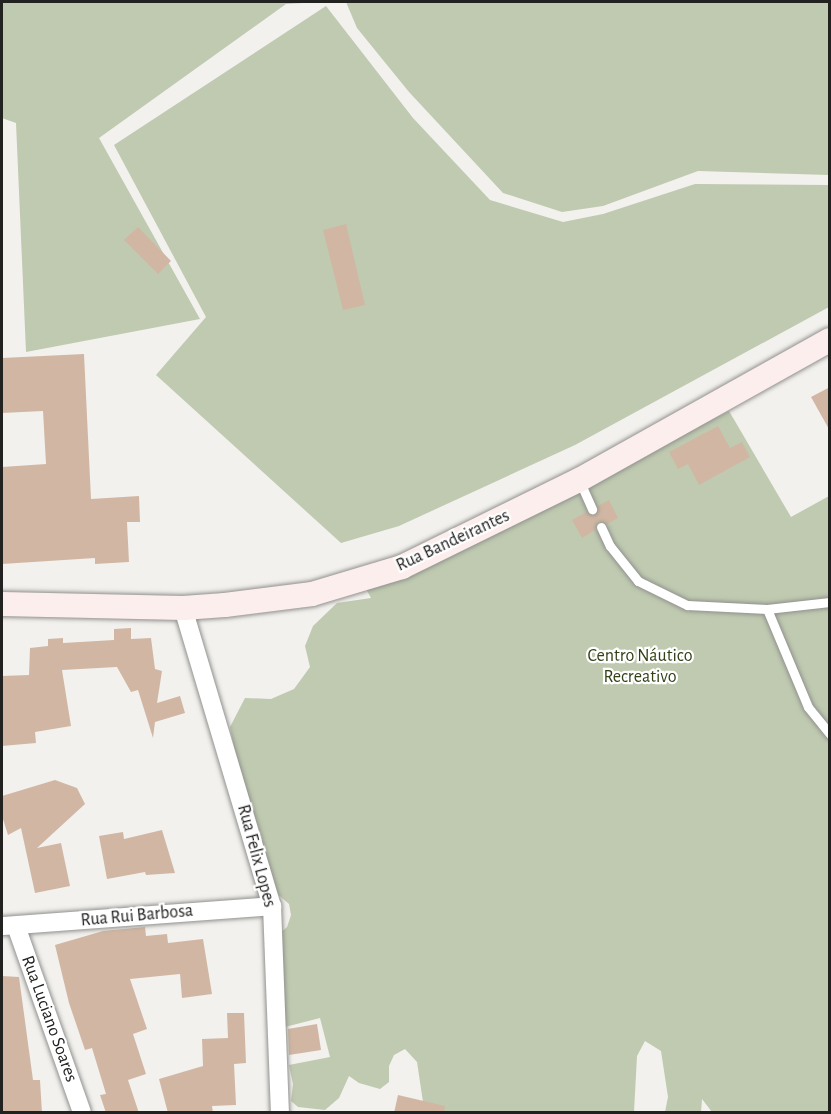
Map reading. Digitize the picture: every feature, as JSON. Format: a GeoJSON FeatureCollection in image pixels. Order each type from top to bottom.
{"type":"FeatureCollection","features":[{"type":"Feature","properties":{"kind":"street","name":"Rua Bandeirantes"},"geometry":{"type":"LineString","coordinates":[[2,604],[183,608],[312,594],[402,567],[579,480],[830,340]]}},
{"type":"Feature","properties":{"kind":"street","name":"Rua Felix Lopes"},"geometry":{"type":"LineString","coordinates":[[183,608],[272,906],[280,1113]]}},
{"type":"Feature","properties":{"kind":"street","name":"Rua Rui Barbosa"},"geometry":{"type":"LineString","coordinates":[[9,926],[272,906]]}},
{"type":"Feature","properties":{"kind":"street","name":"Rua Luciano Soares"},"geometry":{"type":"LineString","coordinates":[[9,926],[82,1113]]}},
{"type":"Feature","properties":{"kind":"lane"},"geometry":{"type":"LineString","coordinates":[[579,480],[592,509]]}},
{"type":"Feature","properties":{"kind":"lane"},"geometry":{"type":"LineString","coordinates":[[601,527],[610,546],[638,581],[687,605],[767,609],[830,602]]}},
{"type":"Feature","properties":{"kind":"lane"},"geometry":{"type":"LineString","coordinates":[[767,609],[808,707],[830,734]]}},
{"type":"Feature","properties":{"kind":"green space"},"geometry":{"type":"Polygon","coordinates":[[[2,2],[321,2],[286,4],[99,138],[200,319],[26,352],[16,123],[2,118],[2,2]]]}},
{"type":"Feature","properties":{"kind":"green space"},"geometry":{"type":"Polygon","coordinates":[[[346,2],[829,2],[829,175],[698,171],[603,206],[562,212],[503,193],[409,92],[357,28],[346,2]]]}},
{"type":"Feature","properties":{"kind":"green space"},"geometry":{"type":"Polygon","coordinates":[[[326,6],[413,118],[490,200],[563,222],[603,214],[695,184],[829,185],[829,307],[575,445],[399,526],[341,543],[156,375],[206,317],[114,145],[326,6]]]}},
{"type":"Feature","properties":{"kind":"green space","name":"Centro Náutico Recreativo"},"geometry":{"type":"Polygon","coordinates":[[[729,411],[791,517],[829,496],[829,1112],[712,1112],[702,1099],[701,1112],[665,1112],[668,1097],[661,1051],[645,1041],[637,1056],[634,1112],[420,1112],[423,1102],[417,1062],[405,1049],[394,1055],[389,1066],[389,1082],[380,1089],[359,1083],[349,1076],[339,1098],[325,1110],[298,1107],[291,1101],[293,1084],[289,1065],[330,1057],[320,1018],[281,1028],[279,934],[287,927],[291,915],[289,904],[275,892],[241,782],[230,727],[245,698],[271,699],[294,689],[310,667],[305,646],[313,626],[337,603],[371,598],[365,587],[474,540],[729,411]]]}},
{"type":"Feature","properties":{"kind":"building"},"geometry":{"type":"Polygon","coordinates":[[[346,224],[365,305],[343,310],[323,230],[346,224]]]}},
{"type":"Feature","properties":{"kind":"building"},"geometry":{"type":"Polygon","coordinates":[[[138,227],[171,261],[158,274],[124,240],[138,227]]]}},
{"type":"Feature","properties":{"kind":"building"},"geometry":{"type":"Polygon","coordinates":[[[84,354],[91,499],[139,496],[140,522],[127,522],[129,562],[95,564],[95,558],[2,564],[2,467],[46,464],[43,411],[2,413],[2,358],[84,354]]]}},
{"type":"Feature","properties":{"kind":"building"},"geometry":{"type":"Polygon","coordinates":[[[830,387],[830,431],[811,397],[830,387]]]}},
{"type":"Feature","properties":{"kind":"building"},"geometry":{"type":"Polygon","coordinates":[[[718,426],[730,448],[742,442],[750,457],[699,485],[688,464],[678,469],[669,452],[718,426]]]}},
{"type":"Feature","properties":{"kind":"building"},"geometry":{"type":"Polygon","coordinates":[[[609,500],[618,518],[607,524],[598,521],[595,530],[582,538],[572,520],[586,512],[595,515],[598,506],[609,500]]]}},
{"type":"Feature","properties":{"kind":"building"},"geometry":{"type":"Polygon","coordinates":[[[131,628],[131,639],[151,638],[155,669],[162,671],[157,703],[180,696],[185,713],[155,722],[153,738],[138,690],[131,692],[117,667],[62,670],[71,726],[35,732],[36,743],[2,746],[2,676],[29,675],[30,648],[48,646],[48,639],[63,638],[63,643],[114,640],[114,629],[131,628]]]}},
{"type":"Feature","properties":{"kind":"building"},"geometry":{"type":"Polygon","coordinates":[[[55,780],[77,788],[85,804],[37,848],[61,843],[70,886],[35,893],[21,828],[8,835],[2,816],[2,796],[55,780]]]}},
{"type":"Feature","properties":{"kind":"building"},"geometry":{"type":"Polygon","coordinates":[[[162,830],[175,873],[146,875],[145,872],[107,879],[99,836],[123,832],[124,839],[162,830]]]}},
{"type":"Feature","properties":{"kind":"building"},"geometry":{"type":"Polygon","coordinates":[[[145,927],[146,936],[167,934],[168,943],[203,939],[212,994],[182,998],[180,974],[130,979],[147,1029],[133,1034],[146,1074],[128,1080],[139,1113],[106,1113],[100,1095],[106,1094],[92,1048],[85,1050],[69,1003],[55,945],[103,931],[145,927]]]}},
{"type":"Feature","properties":{"kind":"building"},"geometry":{"type":"Polygon","coordinates":[[[2,976],[19,977],[33,1080],[40,1080],[42,1113],[2,1113],[2,976]]]}},
{"type":"Feature","properties":{"kind":"building"},"geometry":{"type":"Polygon","coordinates":[[[227,1013],[244,1013],[246,1063],[234,1064],[236,1105],[212,1106],[213,1113],[168,1113],[159,1079],[203,1066],[202,1039],[228,1038],[227,1013]]]}},
{"type":"Feature","properties":{"kind":"building"},"geometry":{"type":"Polygon","coordinates":[[[317,1024],[321,1050],[289,1055],[288,1029],[317,1024]]]}},
{"type":"Feature","properties":{"kind":"building"},"geometry":{"type":"Polygon","coordinates":[[[398,1095],[445,1106],[444,1113],[394,1113],[398,1095]]]}}]}
